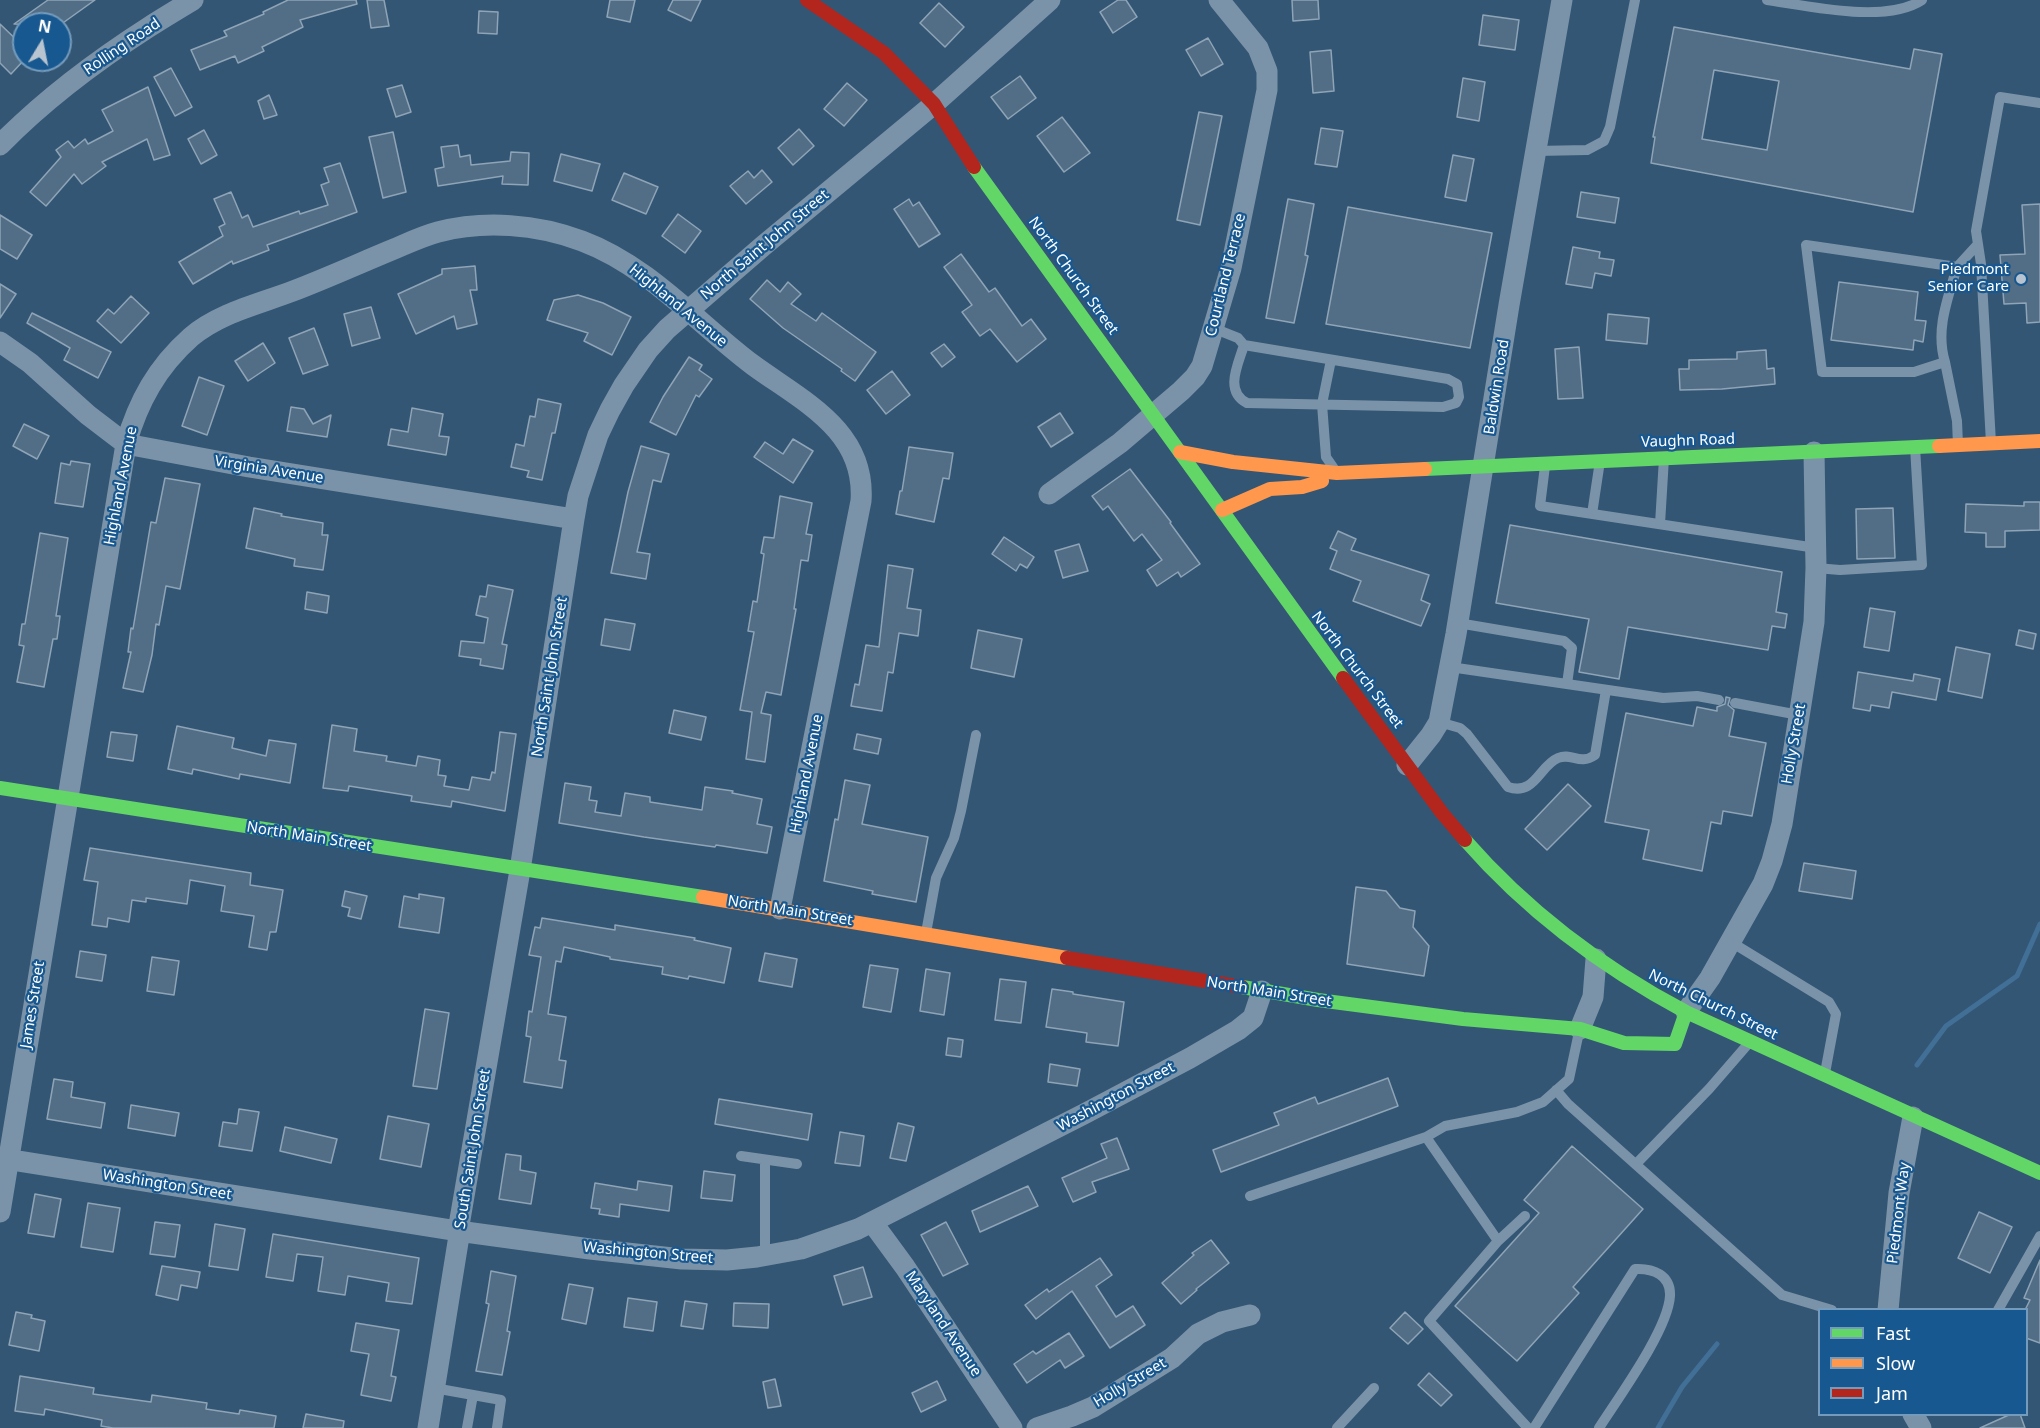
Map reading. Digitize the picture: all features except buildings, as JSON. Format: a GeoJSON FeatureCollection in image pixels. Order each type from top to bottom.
{"type":"FeatureCollection","features":[{"type":"Feature","properties":{"kind":"street","name":"Rolling Road"},"geometry":{"type":"LineString","coordinates":[[0,146],[49,100],[87,70],[148,27],[193,0]]}},
{"type":"Feature","properties":{"kind":"street","name":"North Church Street"},"geometry":{"type":"LineString","coordinates":[[807,0],[885,52],[934,104],[977,171],[1442,813],[1468,843],[1550,922],[1596,959],[1646,991],[1686,1012],[2040,1173]]}},
{"type":"Feature","properties":{"kind":"street","name":"North Saint John Street"},"geometry":{"type":"LineString","coordinates":[[520,870],[578,496],[610,410],[624,385],[648,350],[687,310],[934,104],[1050,0]]}},
{"type":"Feature","properties":{"kind":"street","name":"Courtland Terrace"},"geometry":{"type":"LineString","coordinates":[[1049,494],[1120,443],[1195,377],[1202,366],[1231,268],[1267,90],[1267,71],[1258,48],[1219,0]]}},
{"type":"Feature","properties":{"kind":"street","name":"Baldwin Road"},"geometry":{"type":"LineString","coordinates":[[1407,765],[1431,735],[1438,722],[1450,667],[1562,0]]}},
{"type":"Feature","properties":{"kind":"street"},"geometry":{"type":"LineString","coordinates":[[859,18],[885,52]]}},
{"type":"Feature","properties":{"kind":"street","name":"Highland Avenue"},"geometry":{"type":"LineString","coordinates":[[67,799],[126,444],[135,415],[155,376],[176,351],[204,327],[248,306],[293,291],[436,232],[485,225],[522,226],[582,241],[615,257],[646,277],[720,340],[838,429],[854,452],[861,472],[861,501],[780,909]]}},
{"type":"Feature","properties":{"kind":"street","name":"Virginia Avenue"},"geometry":{"type":"LineString","coordinates":[[0,342],[30,363],[88,415],[126,444],[249,467],[574,519]]}},
{"type":"Feature","properties":{"kind":"street","name":"Vaughn Road"},"geometry":{"type":"LineString","coordinates":[[1180,452],[1244,464],[1337,473],[2040,441]]}},
{"type":"Feature","properties":{"kind":"street","name":"Holly Street"},"geometry":{"type":"LineString","coordinates":[[1686,1012],[1731,942],[1763,884],[1782,824],[1814,622],[1816,558],[1814,452]]}},
{"type":"Feature","properties":{"kind":"street","name":"Vaughn Road"},"geometry":{"type":"LineString","coordinates":[[1222,510],[1245,498],[1271,489],[1310,487],[1337,473]]}},
{"type":"Feature","properties":{"kind":"street","name":"North Main Street"},"geometry":{"type":"LineString","coordinates":[[0,789],[780,909],[1262,991],[1471,1020],[1580,1029],[1624,1043],[1675,1044],[1686,1012]]}},
{"type":"Feature","properties":{"kind":"street","name":"James Street"},"geometry":{"type":"LineString","coordinates":[[0,1212],[4,1159],[67,799]]}},
{"type":"Feature","properties":{"kind":"street","name":"South Saint John Street"},"geometry":{"type":"LineString","coordinates":[[428,1428],[458,1231],[520,870]]}},
{"type":"Feature","properties":{"kind":"street"},"geometry":{"type":"LineString","coordinates":[[1580,1029],[1593,997],[1596,959]]}},
{"type":"Feature","properties":{"kind":"street","name":"Washington Street"},"geometry":{"type":"LineString","coordinates":[[4,1159],[458,1231],[682,1259],[727,1260],[765,1256],[801,1249],[830,1240],[872,1222],[1095,1108],[1238,1030],[1253,1018],[1262,991]]}},
{"type":"Feature","properties":{"kind":"street","name":"Piedmont Way"},"geometry":{"type":"LineString","coordinates":[[1888,1308],[1899,1193],[1913,1117]]}},
{"type":"Feature","properties":{"kind":"street","name":"Maryland Avenue"},"geometry":{"type":"LineString","coordinates":[[872,1222],[905,1267],[1012,1428]]}},
{"type":"Feature","properties":{"kind":"street","name":"Holly Street"},"geometry":{"type":"LineString","coordinates":[[1037,1428],[1093,1407],[1172,1358],[1198,1335],[1222,1322],[1250,1315]]}},
{"type":"Feature","properties":{"kind":"lane"},"geometry":{"type":"LineString","coordinates":[[1536,152],[1587,150],[1604,141],[1610,127],[1635,0]]}},
{"type":"Feature","properties":{"kind":"lane"},"geometry":{"type":"LineString","coordinates":[[1767,0],[1841,10],[1883,12],[1900,10],[1922,0]]}},
{"type":"Feature","properties":{"kind":"lane"},"geometry":{"type":"LineString","coordinates":[[1991,444],[1976,231],[2000,97],[2040,103]]}},
{"type":"Feature","properties":{"kind":"lane"},"geometry":{"type":"LineString","coordinates":[[1958,445],[1957,421],[1941,349],[1941,333],[1943,314],[1957,267],[1978,244]]}},
{"type":"Feature","properties":{"kind":"lane"},"geometry":{"type":"LineString","coordinates":[[1945,362],[1914,372],[1822,372],[1806,245],[1957,267]]}},
{"type":"Feature","properties":{"kind":"lane"},"geometry":{"type":"LineString","coordinates":[[1213,328],[1238,338],[1244,345],[1448,379],[1456,384],[1459,397],[1456,403],[1443,407],[1247,403],[1234,390],[1234,381],[1244,345]]}},
{"type":"Feature","properties":{"kind":"lane"},"geometry":{"type":"LineString","coordinates":[[1331,360],[1322,404],[1326,457],[1337,473]]}},
{"type":"Feature","properties":{"kind":"lane"},"geometry":{"type":"LineString","coordinates":[[1546,463],[1540,506],[1660,524],[1816,558],[1840,570],[1922,565],[1915,447]]}},
{"type":"Feature","properties":{"kind":"lane"},"geometry":{"type":"LineString","coordinates":[[1660,524],[1664,458]]}},
{"type":"Feature","properties":{"kind":"lane"},"geometry":{"type":"LineString","coordinates":[[1592,514],[1600,461]]}},
{"type":"Feature","properties":{"kind":"lane"},"geometry":{"type":"LineString","coordinates":[[1458,622],[1564,641],[1572,648],[1568,684]]}},
{"type":"Feature","properties":{"kind":"lane"},"geometry":{"type":"LineString","coordinates":[[1450,667],[1663,698],[1697,696],[1719,700]]}},
{"type":"Feature","properties":{"kind":"lane"},"geometry":{"type":"LineString","coordinates":[[1438,722],[1460,728],[1467,734],[1508,787],[1517,790],[1525,788],[1557,758],[1566,756],[1578,760],[1589,759],[1594,755],[1606,690]]}},
{"type":"Feature","properties":{"kind":"lane"},"geometry":{"type":"LineString","coordinates":[[1735,703],[1799,715]]}},
{"type":"Feature","properties":{"kind":"lane"},"geometry":{"type":"LineString","coordinates":[[926,934],[936,878],[954,838],[962,811],[976,735]]}},
{"type":"Feature","properties":{"kind":"lane"},"geometry":{"type":"LineString","coordinates":[[1731,942],[1829,1002],[1833,1007],[1836,1014],[1825,1076]]}},
{"type":"Feature","properties":{"kind":"lane"},"geometry":{"type":"LineString","coordinates":[[1250,1196],[1426,1137],[1445,1126],[1517,1112],[1543,1102],[1569,1079],[1580,1029]]}},
{"type":"Feature","properties":{"kind":"lane"},"geometry":{"type":"LineString","coordinates":[[1635,1164],[1709,1089],[1749,1042]]}},
{"type":"Feature","properties":{"kind":"lane"},"geometry":{"type":"LineString","coordinates":[[1556,1090],[1568,1104],[1782,1295],[1825,1308]]}},
{"type":"Feature","properties":{"kind":"lane"},"geometry":{"type":"LineString","coordinates":[[1426,1137],[1498,1241]]}},
{"type":"Feature","properties":{"kind":"lane"},"geometry":{"type":"LineString","coordinates":[[741,1156],[797,1164]]}},
{"type":"Feature","properties":{"kind":"lane"},"geometry":{"type":"LineString","coordinates":[[765,1160],[765,1256]]}},
{"type":"Feature","properties":{"kind":"lane"},"geometry":{"type":"LineString","coordinates":[[1526,1216],[1498,1241],[1429,1321],[1528,1428]]}},
{"type":"Feature","properties":{"kind":"lane"},"geometry":{"type":"LineString","coordinates":[[1999,1308],[2040,1236]]}},
{"type":"Feature","properties":{"kind":"lane"},"geometry":{"type":"LineString","coordinates":[[1534,1428],[1635,1269],[1658,1271],[1666,1280],[1670,1297],[1660,1331],[1599,1428]]}},
{"type":"Feature","properties":{"kind":"lane"},"geometry":{"type":"LineString","coordinates":[[434,1388],[501,1400],[497,1428]]}},
{"type":"Feature","properties":{"kind":"lane"},"geometry":{"type":"LineString","coordinates":[[1337,1428],[1374,1388]]}},
{"type":"Feature","properties":{"kind":"lane"},"geometry":{"type":"LineString","coordinates":[[467,1428],[473,1395]]}},
{"type":"Feature","properties":{"kind":"waterway"},"geometry":{"type":"LineString","coordinates":[[1917,1065],[1946,1026],[2017,976],[2040,924]]}},
{"type":"Feature","properties":{"kind":"waterway"},"geometry":{"type":"LineString","coordinates":[[1658,1428],[1682,1387],[1717,1344]]}},
{"type":"Feature","properties":{"kind":"traffic: fast"},"geometry":{"type":"LineString","coordinates":[[974,167],[1343,678]]}},
{"type":"Feature","properties":{"kind":"traffic: fast"},"geometry":{"type":"LineString","coordinates":[[1425,469],[1939,446]]}},
{"type":"Feature","properties":{"kind":"traffic: fast"},"geometry":{"type":"LineString","coordinates":[[0,788],[703,897]]}},
{"type":"Feature","properties":{"kind":"traffic: fast"},"geometry":{"type":"LineString","coordinates":[[1465,840],[1514,891],[1540,914],[1596,957],[1655,995],[1686,1012],[2040,1173]]}},
{"type":"Feature","properties":{"kind":"traffic: fast"},"geometry":{"type":"LineString","coordinates":[[1242,987],[1318,1000],[1463,1019],[1580,1029],[1624,1043],[1675,1044],[1686,1012]]}},
{"type":"Feature","properties":{"kind":"traffic: slow"},"geometry":{"type":"LineString","coordinates":[[1939,446],[2040,441]]}},
{"type":"Feature","properties":{"kind":"traffic: slow"},"geometry":{"type":"LineString","coordinates":[[1180,452],[1233,462],[1337,473],[1425,469]]}},
{"type":"Feature","properties":{"kind":"traffic: slow"},"geometry":{"type":"LineString","coordinates":[[1222,510],[1270,489],[1302,487],[1322,481]]}},
{"type":"Feature","properties":{"kind":"traffic: slow"},"geometry":{"type":"LineString","coordinates":[[703,897],[1067,958]]}},
{"type":"Feature","properties":{"kind":"traffic: jam"},"geometry":{"type":"LineString","coordinates":[[807,0],[884,53],[934,104],[974,167]]}},
{"type":"Feature","properties":{"kind":"traffic: jam"},"geometry":{"type":"LineString","coordinates":[[1343,678],[1442,813],[1465,840]]}},
{"type":"Feature","properties":{"kind":"traffic: jam"},"geometry":{"type":"LineString","coordinates":[[1067,958],[1242,987]]}},
{"type":"Feature","properties":{"kind":"place","name":"Piedmont Senior Care"},"geometry":{"type":"Point","coordinates":[2021,279]}}]}
